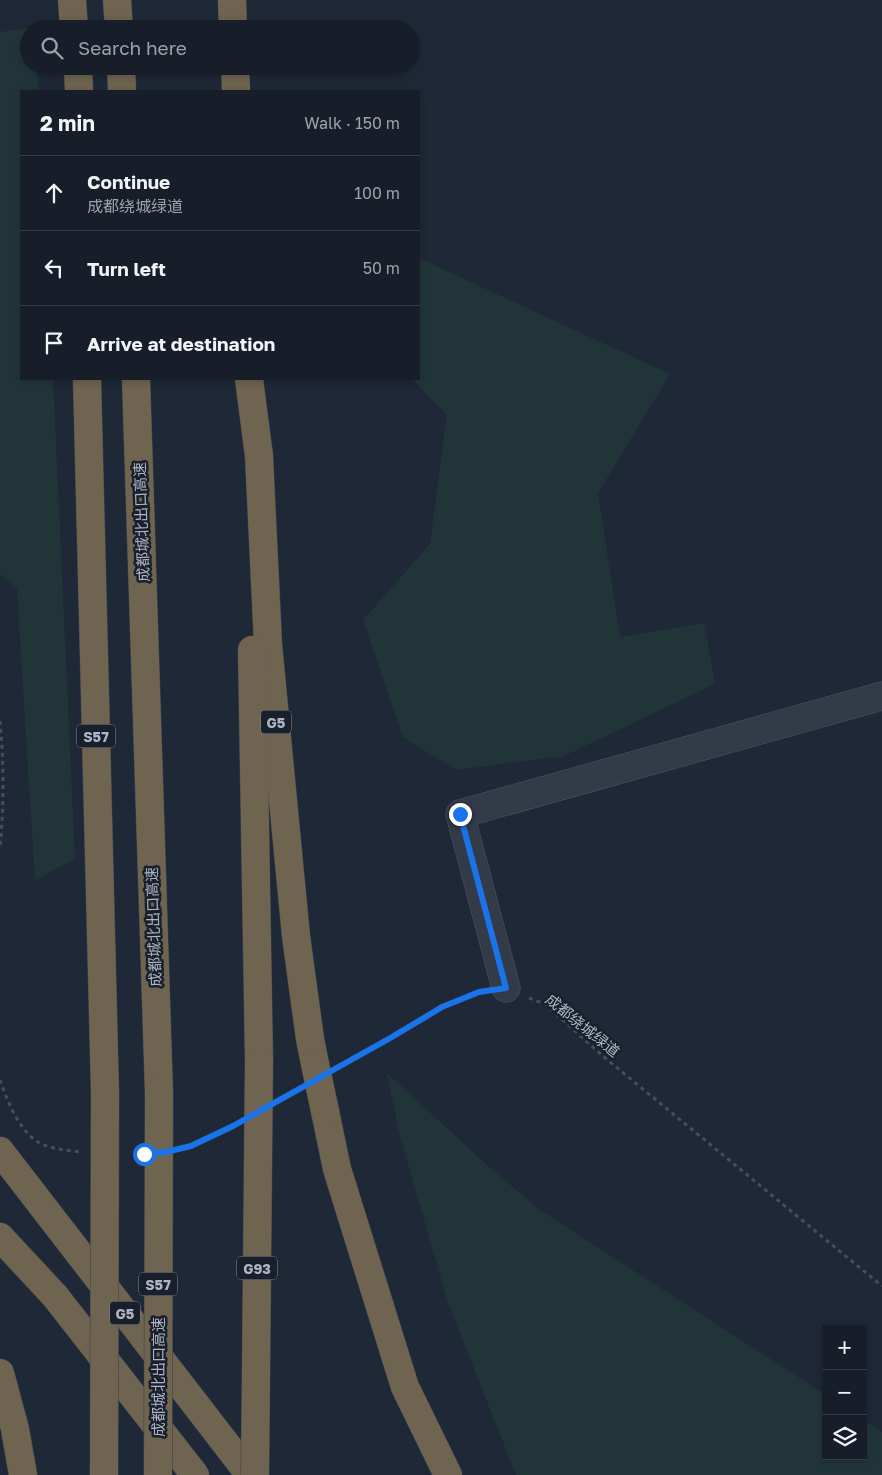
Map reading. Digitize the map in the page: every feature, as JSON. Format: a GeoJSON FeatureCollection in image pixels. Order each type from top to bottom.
{"type":"FeatureCollection","features":[{"type":"Feature","properties":{"kind":"highway"},"geometry":{"type":"LineString","coordinates":[[72,0],[73,20]]}},
{"type":"Feature","properties":{"kind":"highway"},"geometry":{"type":"LineString","coordinates":[[117,0],[118,20]]}},
{"type":"Feature","properties":{"kind":"highway"},"geometry":{"type":"LineString","coordinates":[[232,0],[233,20]]}},
{"type":"Feature","properties":{"kind":"highway"},"geometry":{"type":"LineString","coordinates":[[78,75],[79,90]]}},
{"type":"Feature","properties":{"kind":"highway"},"geometry":{"type":"LineString","coordinates":[[121,75],[122,90]]}},
{"type":"Feature","properties":{"kind":"highway"},"geometry":{"type":"LineString","coordinates":[[235,75],[236,90]]}},
{"type":"Feature","properties":{"kind":"highway","name":"S57"},"geometry":{"type":"LineString","coordinates":[[86,380],[105,1093],[104,1475]]}},
{"type":"Feature","properties":{"kind":"highway","name":"成都城北出口高速"},"geometry":{"type":"LineString","coordinates":[[136,380],[159,1093],[158,1475]]}},
{"type":"Feature","properties":{"kind":"highway","name":"G93"},"geometry":{"type":"LineString","coordinates":[[245,380],[245,443],[251,587],[259,1060],[255,1475]]}},
{"type":"Feature","properties":{"kind":"highway","name":"G5"},"geometry":{"type":"LineString","coordinates":[[250,380],[258,456],[268,644],[296,936],[310,1039],[328,1065],[325,1111],[337,1169],[405,1386],[448,1475]]}},
{"type":"Feature","properties":{"kind":"highway","name":"G5"},"geometry":{"type":"LineString","coordinates":[[0,1151],[250,1475]]}},
{"type":"Feature","properties":{"kind":"highway"},"geometry":{"type":"LineString","coordinates":[[0,1237],[55,1296],[194,1475]]}},
{"type":"Feature","properties":{"kind":"highway"},"geometry":{"type":"LineString","coordinates":[[0,1373],[15,1429],[23,1475]]}},
{"type":"Feature","properties":{"kind":"street"},"geometry":{"type":"LineString","coordinates":[[506,988],[460,814],[882,696]]}},
{"type":"Feature","properties":{"kind":"path"},"geometry":{"type":"LineString","coordinates":[[0,721],[3,806],[0,848]]}},
{"type":"Feature","properties":{"kind":"path"},"geometry":{"type":"LineString","coordinates":[[328,1065],[442,1007],[479,992],[506,988]]}},
{"type":"Feature","properties":{"kind":"path","name":"成都绕城绿道"},"geometry":{"type":"LineString","coordinates":[[506,988],[545,1004],[604,1057],[882,1286]]}},
{"type":"Feature","properties":{"kind":"path"},"geometry":{"type":"LineString","coordinates":[[0,1080],[6,1098],[20,1122],[36,1140],[58,1149],[86,1152]]}},
{"type":"Feature","properties":{"kind":"path"},"geometry":{"type":"LineString","coordinates":[[183,1148],[233,1126]]}},
{"type":"Feature","properties":{"kind":"green space"},"geometry":{"type":"Polygon","coordinates":[[[20,29],[20,75],[37,75],[39,90],[20,90],[20,380],[53,380],[75,859],[35,880],[17,589],[0,574],[0,32],[20,29]]]}},
{"type":"Feature","properties":{"kind":"green space"},"geometry":{"type":"Polygon","coordinates":[[[421,259],[670,374],[598,493],[620,637],[704,623],[715,684],[564,756],[456,770],[403,737],[363,620],[430,544],[447,415],[413,380],[420,380],[421,259]]]}},
{"type":"Feature","properties":{"kind":"green space"},"geometry":{"type":"Polygon","coordinates":[[[387,1073],[486,1164],[540,1210],[822,1392],[822,1460],[867,1460],[867,1423],[882,1432],[882,1475],[516,1475],[448,1303],[399,1132],[387,1073]]]}},
{"type":"Feature","properties":{"kind":"route"},"geometry":{"type":"LineString","coordinates":[[144,1154],[166,1152],[191,1146],[233,1126],[442,1007],[479,992],[506,988],[460,814]]}}]}
